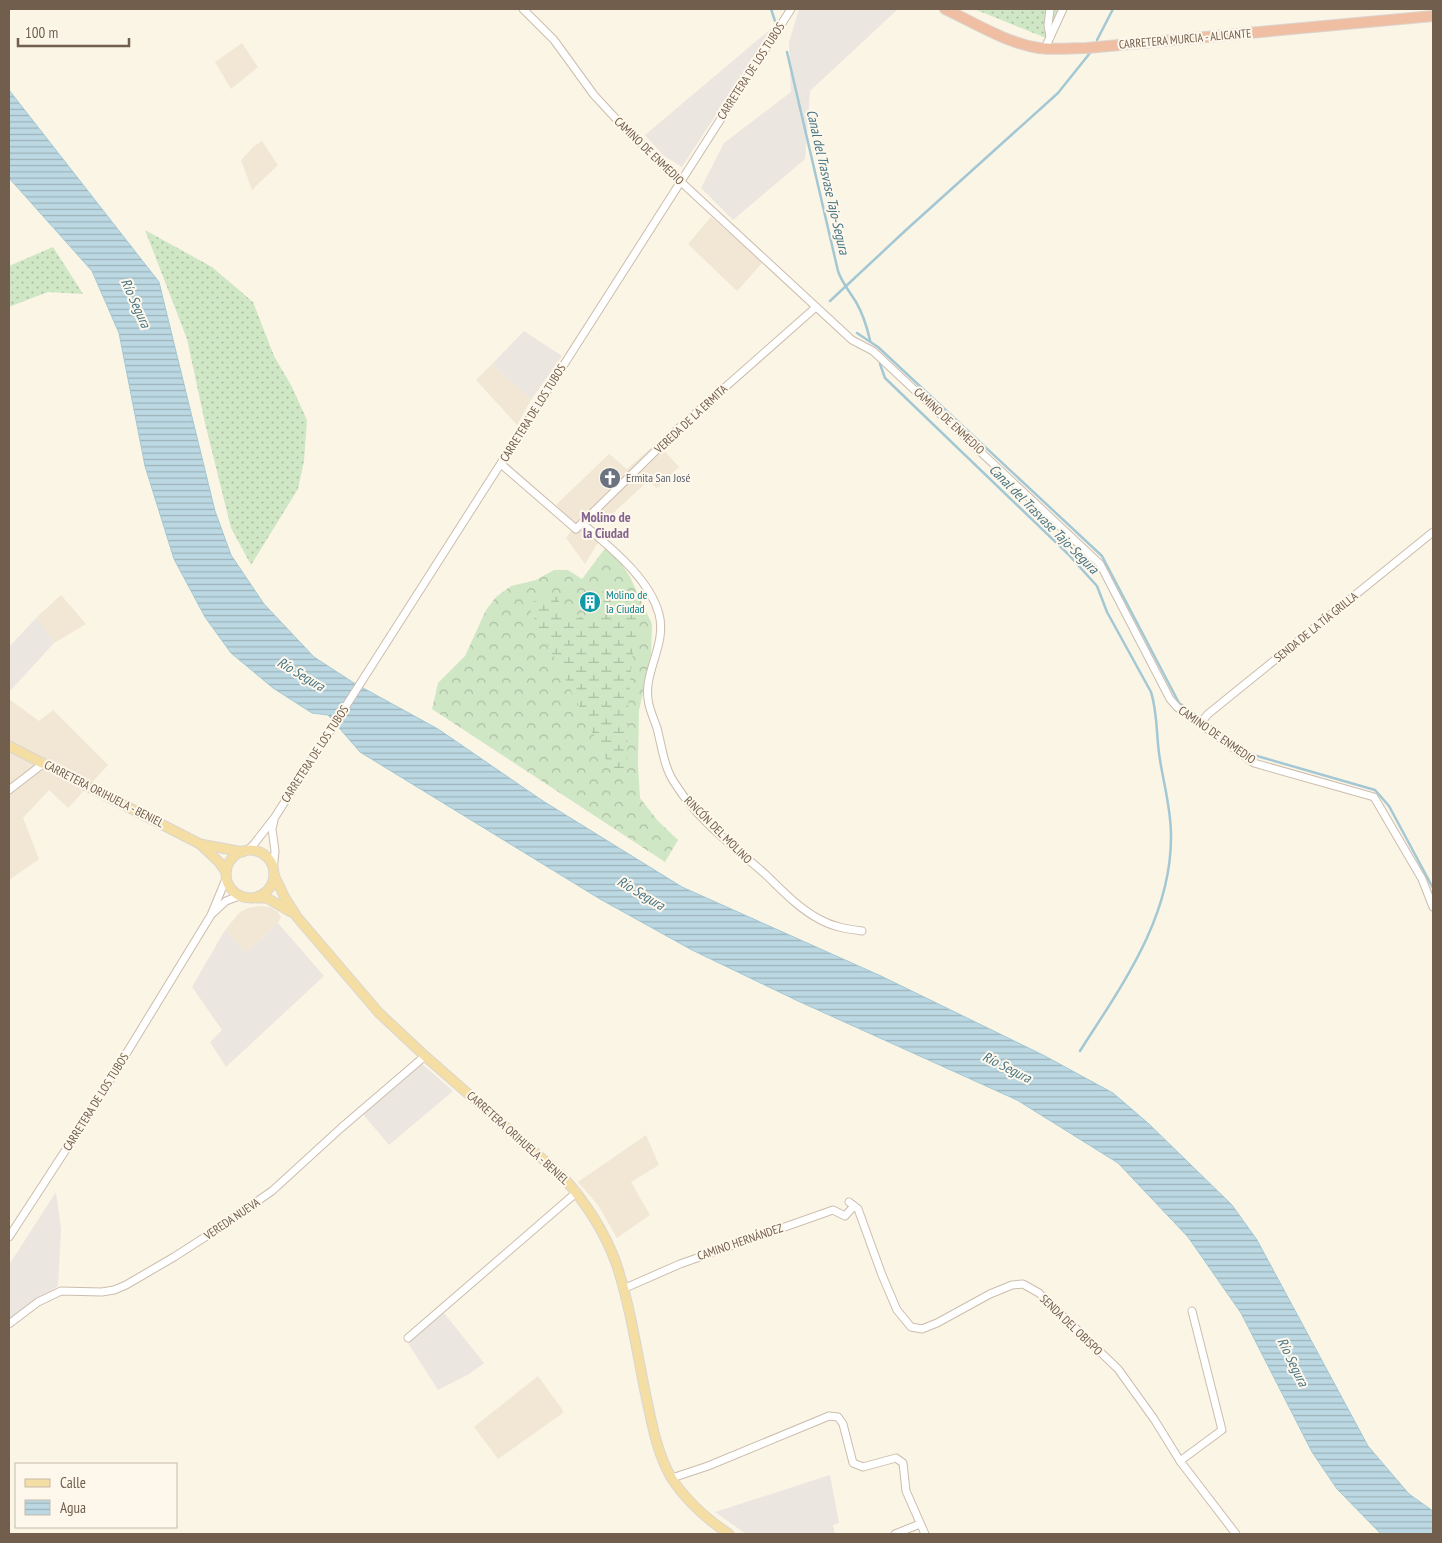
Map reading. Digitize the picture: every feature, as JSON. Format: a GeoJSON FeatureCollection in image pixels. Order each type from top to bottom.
{"type":"FeatureCollection","features":[{"type":"Feature","properties":{"kind":"highway","name":"CARRETERA MURCIA - ALICANTE"},"geometry":{"type":"LineString","coordinates":[[945,9],[1015,41],[1045,48],[1087,48],[1433,16]]}},
{"type":"Feature","properties":{"kind":"main road","name":"CARRETERA ORIHUELA - BENIEL"},"geometry":{"type":"LineString","coordinates":[[9,746],[200,844],[219,862],[226,876]]}},
{"type":"Feature","properties":{"kind":"main road","name":"CARRETERA ORIHUELA - BENIEL"},"geometry":{"type":"LineString","coordinates":[[200,844],[245,851]]}},
{"type":"Feature","properties":{"kind":"main road"},"geometry":{"type":"LineString","coordinates":[[245,851],[257,852],[266,857],[274,874],[268,890],[255,898],[239,896],[232,891],[226,876],[231,859],[245,851]]}},
{"type":"Feature","properties":{"kind":"main road","name":"CARRETERA ORIHUELA - BENIEL"},"geometry":{"type":"LineString","coordinates":[[274,874],[285,898],[297,917],[379,1013],[425,1056],[549,1164],[577,1192],[594,1216],[607,1241],[623,1289],[657,1444],[672,1478],[685,1496],[725,1533]]}},
{"type":"Feature","properties":{"kind":"main road","name":"CARRETERA ORIHUELA - BENIEL"},"geometry":{"type":"LineString","coordinates":[[255,898],[267,898],[297,917]]}},
{"type":"Feature","properties":{"kind":"street","name":"CAMINO DE ENMEDIO"},"geometry":{"type":"LineString","coordinates":[[523,9],[554,40],[605,108],[680,181],[852,340],[873,351],[1100,564],[1170,700],[1184,714],[1254,763],[1374,797],[1422,879],[1433,907]]}},
{"type":"Feature","properties":{"kind":"street","name":"CARRETERA DE LOS TUBOS"},"geometry":{"type":"LineString","coordinates":[[245,851],[254,844],[275,817],[790,9]]}},
{"type":"Feature","properties":{"kind":"street"},"geometry":{"type":"LineString","coordinates":[[1050,9],[1048,25],[1050,37]]}},
{"type":"Feature","properties":{"kind":"street"},"geometry":{"type":"LineString","coordinates":[[1045,48],[1063,9]]}},
{"type":"Feature","properties":{"kind":"street","name":"VEREDA DE LA ERMITA"},"geometry":{"type":"LineString","coordinates":[[582,523],[680,427],[816,307]]}},
{"type":"Feature","properties":{"kind":"street"},"geometry":{"type":"LineString","coordinates":[[501,464],[576,529],[582,523]]}},
{"type":"Feature","properties":{"kind":"street","name":"RINCÓN DEL MOLINO"},"geometry":{"type":"LineString","coordinates":[[582,523],[636,573],[653,599],[659,614],[660,633],[658,651],[649,682],[648,699],[664,759],[675,785],[723,838],[809,913],[829,924],[862,931]]}},
{"type":"Feature","properties":{"kind":"street","name":"SENDA DE LA TÍA GRILLA"},"geometry":{"type":"LineString","coordinates":[[1200,724],[1208,714],[1433,532]]}},
{"type":"Feature","properties":{"kind":"street"},"geometry":{"type":"LineString","coordinates":[[9,790],[44,763]]}},
{"type":"Feature","properties":{"kind":"street","name":"CARRETERA DE LOS TUBOS"},"geometry":{"type":"LineString","coordinates":[[274,874],[275,851],[272,828],[275,817]]}},
{"type":"Feature","properties":{"kind":"street","name":"CARRETERA DE LOS TUBOS"},"geometry":{"type":"LineString","coordinates":[[9,1237],[93,1108],[211,915],[226,876]]}},
{"type":"Feature","properties":{"kind":"street","name":"CARRETERA DE LOS TUBOS"},"geometry":{"type":"LineString","coordinates":[[211,915],[226,901],[239,896]]}},
{"type":"Feature","properties":{"kind":"street","name":"VEREDA NUEVA"},"geometry":{"type":"LineString","coordinates":[[9,1324],[38,1302],[61,1291],[102,1292],[114,1290],[156,1268],[202,1239],[272,1191],[341,1128],[425,1056]]}},
{"type":"Feature","properties":{"kind":"street"},"geometry":{"type":"LineString","coordinates":[[408,1338],[577,1192]]}},
{"type":"Feature","properties":{"kind":"street","name":"CAMINO HERNÁNDEZ"},"geometry":{"type":"LineString","coordinates":[[623,1289],[680,1264],[833,1210],[846,1216],[852,1204]]}},
{"type":"Feature","properties":{"kind":"street","name":"SENDA DEL OBISPO"},"geometry":{"type":"LineString","coordinates":[[852,1204],[858,1209],[897,1310],[911,1327],[922,1329],[937,1323],[990,1294],[1012,1285],[1023,1284],[1039,1293],[1118,1369],[1154,1419],[1180,1461],[1236,1534]]}},
{"type":"Feature","properties":{"kind":"street"},"geometry":{"type":"LineString","coordinates":[[1180,1461],[1222,1430],[1192,1311]]}},
{"type":"Feature","properties":{"kind":"street"},"geometry":{"type":"LineString","coordinates":[[672,1478],[708,1466],[829,1416],[838,1417],[843,1424],[853,1463],[863,1467],[896,1458],[904,1463],[906,1491],[925,1534]]}},
{"type":"Feature","properties":{"kind":"street"},"geometry":{"type":"LineString","coordinates":[[894,1534],[920,1524]]}},
{"type":"Feature","properties":{"kind":"shaded area"},"geometry":{"type":"Polygon","coordinates":[[[799,9],[898,9],[810,91],[805,159],[733,220],[701,188],[724,143],[791,92],[789,42],[799,9]]]}},
{"type":"Feature","properties":{"kind":"shaded area"},"geometry":{"type":"Polygon","coordinates":[[[773,27],[682,167],[664,156],[645,135],[773,27]]]}},
{"type":"Feature","properties":{"kind":"shaded area"},"geometry":{"type":"Polygon","coordinates":[[[242,43],[258,67],[231,89],[215,62],[242,43]]]}},
{"type":"Feature","properties":{"kind":"shaded area"},"geometry":{"type":"Polygon","coordinates":[[[262,141],[278,165],[252,190],[241,160],[253,147],[262,141]]]}},
{"type":"Feature","properties":{"kind":"shaded area"},"geometry":{"type":"Polygon","coordinates":[[[711,217],[763,262],[737,291],[688,244],[711,217]]]}},
{"type":"Feature","properties":{"kind":"shaded area"},"geometry":{"type":"Polygon","coordinates":[[[524,331],[562,356],[531,400],[492,364],[524,331]]]}},
{"type":"Feature","properties":{"kind":"shaded area"},"geometry":{"type":"Polygon","coordinates":[[[492,364],[531,400],[517,425],[476,380],[492,364]]]}},
{"type":"Feature","properties":{"kind":"shaded area"},"geometry":{"type":"Polygon","coordinates":[[[657,443],[679,467],[657,488],[648,481],[609,517],[600,509],[588,522],[603,534],[585,564],[566,538],[575,525],[556,505],[609,454],[627,469],[657,443]]]}},
{"type":"Feature","properties":{"kind":"shaded area"},"geometry":{"type":"Polygon","coordinates":[[[61,595],[86,624],[54,643],[37,617],[61,595]]]}},
{"type":"Feature","properties":{"kind":"shaded area"},"geometry":{"type":"Polygon","coordinates":[[[37,617],[54,643],[9,692],[9,647],[37,617]]]}},
{"type":"Feature","properties":{"kind":"shaded area"},"geometry":{"type":"Polygon","coordinates":[[[9,699],[39,721],[53,710],[108,765],[68,808],[49,790],[23,818],[39,859],[9,880],[9,699]]]}},
{"type":"Feature","properties":{"kind":"shaded area"},"geometry":{"type":"Polygon","coordinates":[[[270,907],[278,912],[281,917],[278,923],[246,953],[225,930],[240,912],[248,908],[270,907]]]}},
{"type":"Feature","properties":{"kind":"shaded area"},"geometry":{"type":"Polygon","coordinates":[[[278,923],[324,976],[226,1067],[210,1042],[222,1030],[192,987],[225,930],[246,953],[278,923]]]}},
{"type":"Feature","properties":{"kind":"shaded area"},"geometry":{"type":"Polygon","coordinates":[[[421,1063],[453,1091],[389,1145],[362,1113],[421,1063]]]}},
{"type":"Feature","properties":{"kind":"shaded area"},"geometry":{"type":"Polygon","coordinates":[[[646,1135],[659,1165],[631,1182],[650,1215],[617,1238],[598,1205],[578,1182],[646,1135]]]}},
{"type":"Feature","properties":{"kind":"shaded area"},"geometry":{"type":"Polygon","coordinates":[[[56,1192],[61,1229],[58,1286],[29,1304],[9,1321],[9,1265],[56,1192]]]}},
{"type":"Feature","properties":{"kind":"shaded area"},"geometry":{"type":"Polygon","coordinates":[[[444,1313],[484,1363],[469,1374],[438,1390],[408,1343],[444,1313]]]}},
{"type":"Feature","properties":{"kind":"shaded area"},"geometry":{"type":"Polygon","coordinates":[[[538,1376],[563,1413],[498,1459],[474,1427],[538,1376]]]}},
{"type":"Feature","properties":{"kind":"shaded area"},"geometry":{"type":"Polygon","coordinates":[[[830,1475],[839,1523],[833,1525],[835,1534],[746,1534],[715,1512],[830,1475]]]}},
{"type":"Feature","properties":{"kind":"green space"},"geometry":{"type":"Polygon","coordinates":[[[974,9],[1059,9],[1046,38],[974,9]]]}},
{"type":"Feature","properties":{"kind":"green space"},"geometry":{"type":"Polygon","coordinates":[[[145,230],[212,267],[253,302],[274,356],[292,387],[307,420],[304,461],[298,489],[251,565],[231,528],[205,423],[187,339],[145,230]]]}},
{"type":"Feature","properties":{"kind":"green space"},"geometry":{"type":"Polygon","coordinates":[[[53,247],[83,294],[48,292],[9,307],[9,266],[53,247]]]}},
{"type":"Feature","properties":{"kind":"green space"},"geometry":{"type":"Polygon","coordinates":[[[606,547],[621,563],[630,577],[652,624],[651,654],[639,711],[638,766],[640,798],[658,821],[678,840],[665,862],[432,709],[438,683],[465,656],[486,610],[496,597],[511,586],[536,580],[554,570],[568,570],[582,579],[606,547]]]}},
{"type":"Feature","properties":{"kind":"green space"},"geometry":{"type":"Polygon","coordinates":[[[608,585],[622,593],[634,610],[638,627],[632,659],[628,707],[627,768],[617,769],[609,765],[527,604],[555,594],[567,616],[575,613],[590,623],[607,596],[598,586],[608,585]]]}},
{"type":"Feature","properties":{"kind":"water","name":"Río Segura"},"geometry":{"type":"Polygon","coordinates":[[[9,90],[159,282],[215,511],[231,555],[264,604],[314,657],[354,683],[438,729],[543,801],[682,887],[881,976],[1043,1055],[1113,1093],[1149,1124],[1232,1205],[1257,1240],[1368,1446],[1409,1494],[1433,1511],[1433,1534],[1381,1534],[1337,1489],[1312,1452],[1241,1313],[1188,1237],[1118,1163],[1017,1100],[798,1001],[692,950],[600,899],[360,752],[328,715],[312,713],[273,688],[231,653],[205,617],[174,559],[145,466],[119,333],[92,271],[9,178],[9,90]]]}},
{"type":"Feature","properties":{"kind":"waterway","name":"Canal del Trasvase Tajo-Segura"},"geometry":{"type":"LineString","coordinates":[[771,9],[775,21]]}},
{"type":"Feature","properties":{"kind":"waterway"},"geometry":{"type":"LineString","coordinates":[[1097,40],[1113,9]]}},
{"type":"Feature","properties":{"kind":"waterway","name":"Canal del Trasvase Tajo-Segura"},"geometry":{"type":"LineString","coordinates":[[787,52],[838,271],[861,311],[870,340]]}},
{"type":"Feature","properties":{"kind":"waterway"},"geometry":{"type":"LineString","coordinates":[[830,301],[1058,93],[1090,53]]}},
{"type":"Feature","properties":{"kind":"waterway","name":"Canal del Trasvase Tajo-Segura"},"geometry":{"type":"LineString","coordinates":[[857,333],[878,347],[1102,556],[1179,703],[1200,718]]}},
{"type":"Feature","properties":{"kind":"waterway","name":"Canal del Trasvase Tajo-Segura"},"geometry":{"type":"LineString","coordinates":[[880,364],[885,378],[1068,554],[1097,586],[1107,612],[1151,692],[1170,816],[1169,865],[1163,894],[1154,922],[1142,949],[1128,975],[1080,1051]]}},
{"type":"Feature","properties":{"kind":"waterway","name":"Canal del Trasvase Tajo-Segura"},"geometry":{"type":"LineString","coordinates":[[1207,723],[1241,748],[1257,756],[1375,790],[1389,806],[1433,888]]}},
{"type":"Feature","properties":{"kind":"place","name":"Ermita San José"},"geometry":{"type":"Point","coordinates":[610,478]}},
{"type":"Feature","properties":{"kind":"place","name":"Molino de la Ciudad"},"geometry":{"type":"Point","coordinates":[590,602]}},
{"type":"Feature","properties":{"kind":"district","name":"Molino de la Ciudad"},"geometry":{"type":"Point","coordinates":[606,526]}}]}
